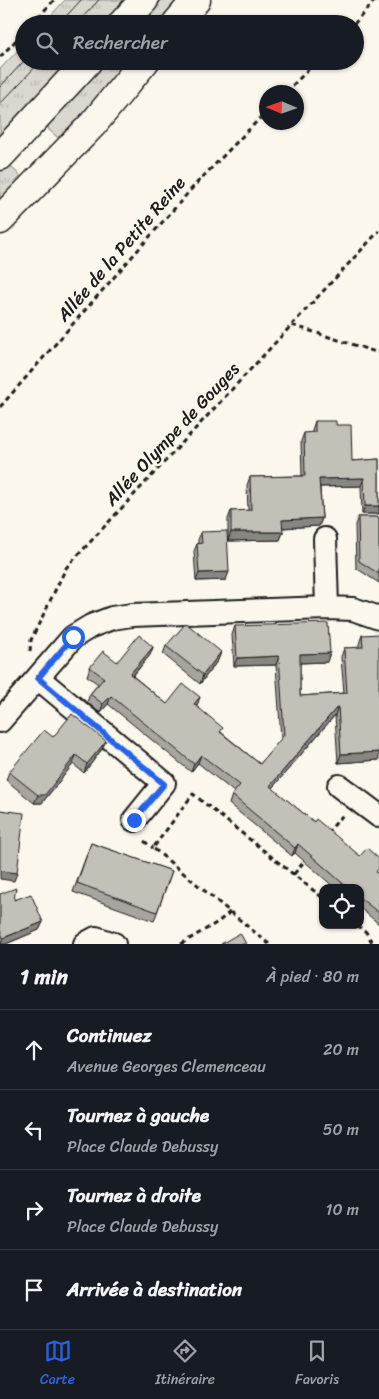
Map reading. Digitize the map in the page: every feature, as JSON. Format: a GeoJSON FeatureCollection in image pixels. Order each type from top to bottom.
{"type":"FeatureCollection","features":[{"type":"Feature","properties":{"kind":"main road"},"geometry":{"type":"LineString","coordinates":[[130,15],[144,0]]}},
{"type":"Feature","properties":{"kind":"main road"},"geometry":{"type":"LineString","coordinates":[[184,15],[196,0]]}},
{"type":"Feature","properties":{"kind":"main road"},"geometry":{"type":"LineString","coordinates":[[0,156],[80,70]]}},
{"type":"Feature","properties":{"kind":"main road"},"geometry":{"type":"LineString","coordinates":[[0,220],[93,124],[138,70]]}},
{"type":"Feature","properties":{"kind":"street"},"geometry":{"type":"LineString","coordinates":[[325,540],[327,608]]}},
{"type":"Feature","properties":{"kind":"street"},"geometry":{"type":"LineString","coordinates":[[0,721],[73,637],[91,626],[112,618],[132,615],[327,608],[354,609],[379,618]]}},
{"type":"Feature","properties":{"kind":"street"},"geometry":{"type":"LineString","coordinates":[[38,678],[164,784],[134,820]]}},
{"type":"Feature","properties":{"kind":"street"},"geometry":{"type":"LineString","coordinates":[[347,793],[379,816]]}},
{"type":"Feature","properties":{"kind":"street"},"geometry":{"type":"LineString","coordinates":[[85,944],[96,938],[114,944]]}},
{"type":"Feature","properties":{"kind":"path"},"geometry":{"type":"LineString","coordinates":[[40,15],[54,0]]}},
{"type":"Feature","properties":{"kind":"path"},"geometry":{"type":"LineString","coordinates":[[362,15],[375,0]]}},
{"type":"Feature","properties":{"kind":"path"},"geometry":{"type":"LineString","coordinates":[[0,57],[15,41]]}},
{"type":"Feature","properties":{"kind":"path"},"geometry":{"type":"LineString","coordinates":[[293,85],[308,70]]}},
{"type":"Feature","properties":{"kind":"path","name":"Allée de la Petite Reine"},"geometry":{"type":"LineString","coordinates":[[0,407],[195,184],[259,119]]}},
{"type":"Feature","properties":{"kind":"path","name":"Allée Olympe de Gouges"},"geometry":{"type":"LineString","coordinates":[[38,678],[32,667],[31,640],[66,568],[379,231]]}},
{"type":"Feature","properties":{"kind":"path"},"geometry":{"type":"LineString","coordinates":[[292,325],[379,353]]}},
{"type":"Feature","properties":{"kind":"path"},"geometry":{"type":"LineString","coordinates":[[325,837],[347,793]]}},
{"type":"Feature","properties":{"kind":"path"},"geometry":{"type":"LineString","coordinates":[[269,944],[153,848],[193,794],[319,895]]}},
{"type":"Feature","properties":{"kind":"path"},"geometry":{"type":"LineString","coordinates":[[294,874],[312,852]]}},
{"type":"Feature","properties":{"kind":"path"},"geometry":{"type":"LineString","coordinates":[[181,944],[218,922],[230,912]]}},
{"type":"Feature","properties":{"kind":"path"},"geometry":{"type":"LineString","coordinates":[[362,929],[373,944]]}},
{"type":"Feature","properties":{"kind":"green space"},"geometry":{"type":"Polygon","coordinates":[[[65,0],[131,0],[117,15],[51,15],[65,0]]]}},
{"type":"Feature","properties":{"kind":"green space"},"geometry":{"type":"Polygon","coordinates":[[[161,0],[182,0],[170,15],[147,15],[161,0]]]}},
{"type":"Feature","properties":{"kind":"green space"},"geometry":{"type":"Polygon","coordinates":[[[15,53],[15,70],[66,70],[0,137],[0,69],[15,53]]]}},
{"type":"Feature","properties":{"kind":"green space"},"geometry":{"type":"Polygon","coordinates":[[[96,70],[124,70],[65,137],[57,137],[48,129],[49,121],[96,70]]]}},
{"type":"Feature","properties":{"kind":"green space"},"geometry":{"type":"Polygon","coordinates":[[[8,164],[24,179],[0,202],[0,172],[8,164]]]}},
{"type":"Feature","properties":{"kind":"building"},"geometry":{"type":"Polygon","coordinates":[[[315,421],[336,421],[336,425],[351,425],[352,461],[379,459],[379,506],[365,506],[364,478],[319,479],[322,518],[282,520],[283,532],[231,532],[231,511],[251,510],[250,477],[305,476],[304,433],[315,432],[315,421]]]}},
{"type":"Feature","properties":{"kind":"building"},"geometry":{"type":"Polygon","coordinates":[[[358,517],[379,517],[379,574],[359,561],[358,517]]]}},
{"type":"Feature","properties":{"kind":"building"},"geometry":{"type":"Polygon","coordinates":[[[227,531],[229,572],[199,573],[197,544],[202,543],[201,532],[227,531]]]}},
{"type":"Feature","properties":{"kind":"building"},"geometry":{"type":"Polygon","coordinates":[[[186,623],[221,652],[203,675],[166,646],[186,623]]]}},
{"type":"Feature","properties":{"kind":"building"},"geometry":{"type":"Polygon","coordinates":[[[328,623],[330,653],[300,654],[300,696],[347,693],[344,648],[363,647],[362,635],[379,634],[379,752],[341,754],[338,706],[270,786],[314,822],[316,819],[360,856],[367,848],[379,859],[379,868],[376,872],[379,874],[379,913],[364,901],[364,884],[343,884],[298,844],[295,848],[232,795],[240,785],[201,755],[194,764],[111,696],[103,704],[90,694],[104,678],[90,667],[103,651],[117,662],[139,635],[153,647],[130,674],[167,704],[183,684],[200,697],[194,704],[223,728],[220,732],[260,764],[284,735],[279,656],[237,658],[235,626],[328,623]]]}},
{"type":"Feature","properties":{"kind":"building"},"geometry":{"type":"Polygon","coordinates":[[[72,714],[106,741],[87,764],[76,755],[45,795],[38,795],[9,772],[44,730],[53,737],[72,714]]]}},
{"type":"Feature","properties":{"kind":"building"},"geometry":{"type":"Polygon","coordinates":[[[0,810],[24,813],[17,873],[0,871],[0,810]]]}},
{"type":"Feature","properties":{"kind":"building"},"geometry":{"type":"Polygon","coordinates":[[[91,843],[172,871],[157,912],[77,883],[91,843]]]}},
{"type":"Feature","properties":{"kind":"building"},"geometry":{"type":"Polygon","coordinates":[[[16,888],[14,900],[31,894],[43,922],[3,938],[0,930],[0,894],[16,888]]]}},
{"type":"Feature","properties":{"kind":"building"},"geometry":{"type":"Polygon","coordinates":[[[240,933],[246,944],[221,944],[240,933]]]}},
{"type":"Feature","properties":{"kind":"tram line"},"geometry":{"type":"LineString","coordinates":[[67,15],[81,0]]}},
{"type":"Feature","properties":{"kind":"tram line"},"geometry":{"type":"LineString","coordinates":[[85,15],[99,0]]}},
{"type":"Feature","properties":{"kind":"tram line"},"geometry":{"type":"LineString","coordinates":[[0,87],[16,70]]}},
{"type":"Feature","properties":{"kind":"tram line"},"geometry":{"type":"LineString","coordinates":[[0,104],[32,70]]}},
{"type":"Feature","properties":{"kind":"route"},"geometry":{"type":"LineString","coordinates":[[73,637],[38,678],[164,784],[134,820]]}}]}
